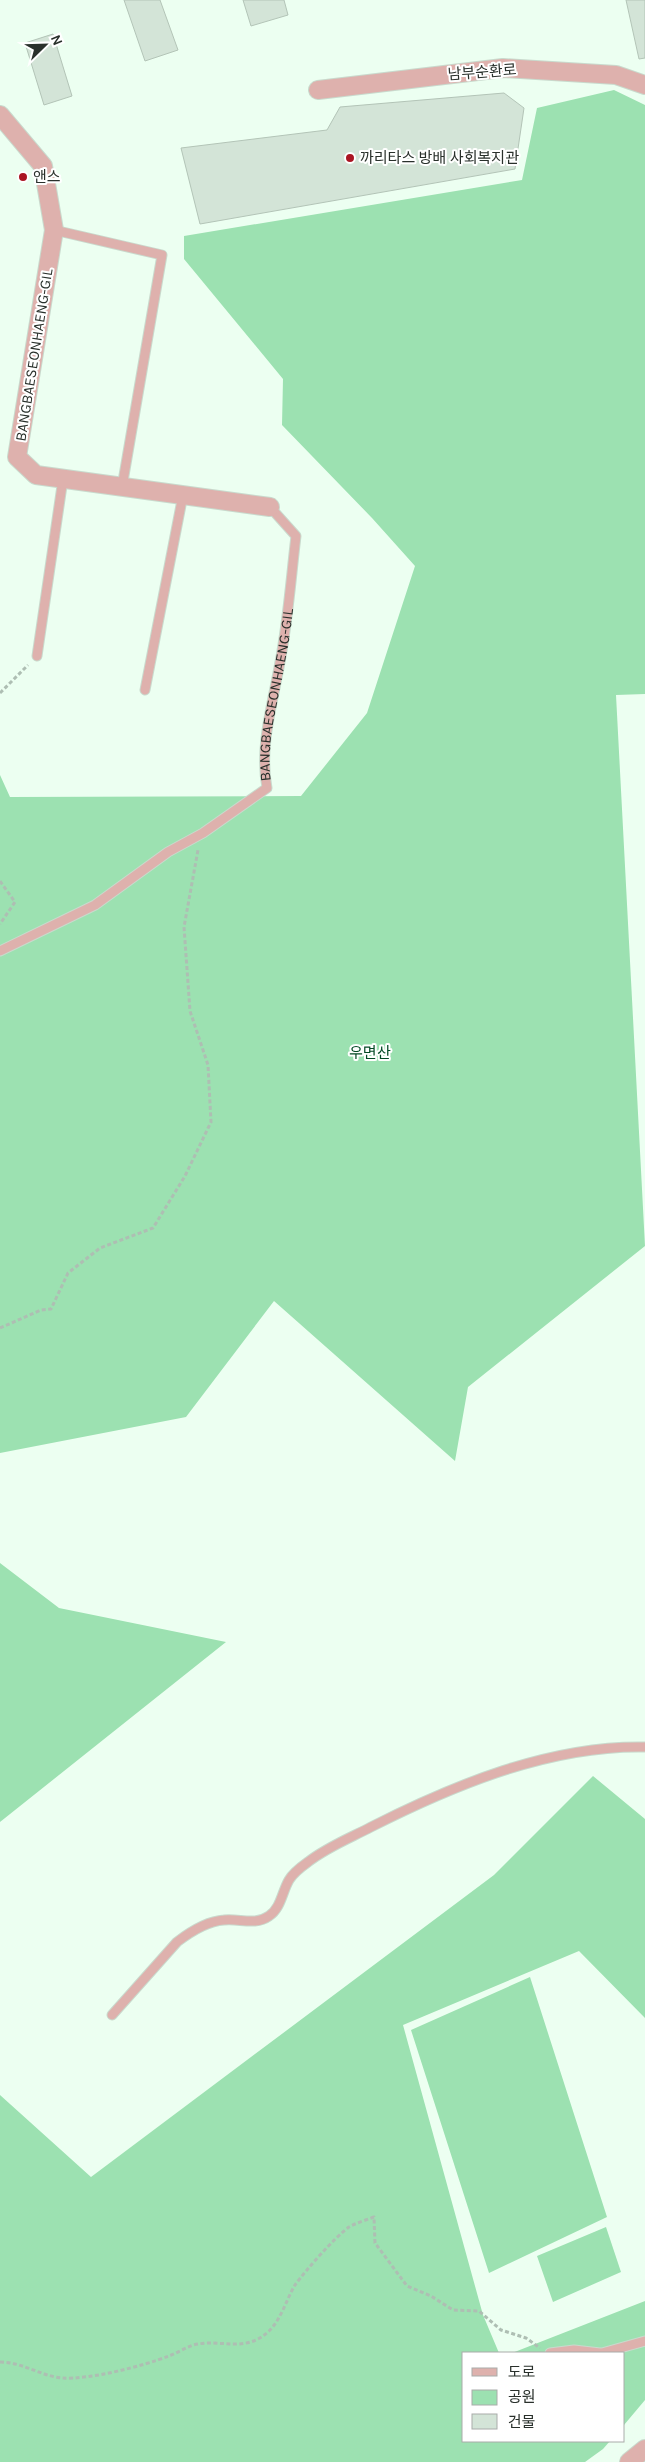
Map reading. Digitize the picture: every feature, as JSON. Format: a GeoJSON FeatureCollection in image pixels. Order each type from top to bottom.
{"type":"FeatureCollection","features":[{"type":"Feature","properties":{"kind":"street","name":"남부순환로"},"geometry":{"type":"LineString","coordinates":[[318,90],[503,68],[616,75],[645,85]]}},
{"type":"Feature","properties":{"kind":"street","name":"BANGBAESEONHAENG-GIL"},"geometry":{"type":"LineString","coordinates":[[0,115],[43,166],[54,230],[17,457],[36,476],[270,507]]}},
{"type":"Feature","properties":{"kind":"street"},"geometry":{"type":"LineString","coordinates":[[629,2462],[645,2449]]}},
{"type":"Feature","properties":{"kind":"lane"},"geometry":{"type":"LineString","coordinates":[[54,230],[162,255],[122,487]]}},
{"type":"Feature","properties":{"kind":"lane"},"geometry":{"type":"LineString","coordinates":[[37,656],[63,479]]}},
{"type":"Feature","properties":{"kind":"lane"},"geometry":{"type":"LineString","coordinates":[[145,690],[183,495]]}},
{"type":"Feature","properties":{"kind":"lane","name":"BANGBAESEONHAENG-GIL"},"geometry":{"type":"LineString","coordinates":[[0,951],[95,905],[168,852],[203,834],[267,788],[264,773],[269,714],[280,660],[296,536],[270,507]]}},
{"type":"Feature","properties":{"kind":"lane"},"geometry":{"type":"LineString","coordinates":[[112,2016],[177,1942],[214,1921],[257,1921],[268,1916],[276,1909],[289,1880],[316,1856],[430,1797],[513,1768],[555,1758],[614,1746],[645,1747]]}},
{"type":"Feature","properties":{"kind":"lane"},"geometry":{"type":"LineString","coordinates":[[604,2352],[645,2340]]}},
{"type":"Feature","properties":{"kind":"lane"},"geometry":{"type":"LineString","coordinates":[[557,2352],[574,2350],[592,2352]]}},
{"type":"Feature","properties":{"kind":"path"},"geometry":{"type":"LineString","coordinates":[[0,692],[37,656]]}},
{"type":"Feature","properties":{"kind":"path"},"geometry":{"type":"LineString","coordinates":[[0,1328],[41,1310],[52,1309],[68,1273],[100,1248],[153,1228],[185,1176],[211,1122],[208,1064],[190,1011],[184,927],[195,862],[203,834]]}},
{"type":"Feature","properties":{"kind":"path"},"geometry":{"type":"LineString","coordinates":[[0,881],[15,902],[0,924]]}},
{"type":"Feature","properties":{"kind":"path"},"geometry":{"type":"LineString","coordinates":[[0,2362],[10,2362],[61,2378],[89,2376],[143,2364],[193,2346],[220,2343],[246,2345],[268,2331],[284,2310],[296,2285],[331,2244],[350,2227],[374,2217],[375,2244],[406,2286],[431,2296],[453,2310],[479,2311],[501,2330],[526,2338],[547,2352]]}},
{"type":"Feature","properties":{"kind":"green space","name":"우면산"},"geometry":{"type":"Polygon","coordinates":[[[614,90],[645,105],[645,694],[616,695],[645,1246],[468,1387],[455,1461],[274,1301],[186,1417],[0,1453],[0,775],[10,797],[301,796],[367,713],[415,566],[372,518],[282,425],[283,379],[184,259],[184,236],[522,180],[537,108],[614,90]]]}},
{"type":"Feature","properties":{"kind":"green space"},"geometry":{"type":"Polygon","coordinates":[[[0,1563],[59,1608],[226,1642],[0,1822],[0,1563]]]}},
{"type":"Feature","properties":{"kind":"green space"},"geometry":{"type":"Polygon","coordinates":[[[593,1776],[645,1819],[645,2018],[579,1951],[403,2025],[483,2315],[499,2352],[462,2352],[462,2442],[609,2442],[585,2462],[0,2462],[0,2095],[91,2177],[494,1875],[593,1776]]]}},
{"type":"Feature","properties":{"kind":"green space"},"geometry":{"type":"Polygon","coordinates":[[[530,1977],[607,2217],[489,2273],[411,2030],[530,1977]]]}},
{"type":"Feature","properties":{"kind":"green space"},"geometry":{"type":"Polygon","coordinates":[[[606,2227],[621,2272],[553,2302],[537,2256],[606,2227]]]}},
{"type":"Feature","properties":{"kind":"green space"},"geometry":{"type":"Polygon","coordinates":[[[645,2301],[645,2400],[625,2424],[625,2352],[515,2352],[645,2301]]]}},
{"type":"Feature","properties":{"kind":"building"},"geometry":{"type":"Polygon","coordinates":[[[124,0],[160,0],[178,50],[145,61],[124,0]]]}},
{"type":"Feature","properties":{"kind":"building"},"geometry":{"type":"Polygon","coordinates":[[[243,0],[284,0],[288,15],[251,26],[243,0]]]}},
{"type":"Feature","properties":{"kind":"building"},"geometry":{"type":"Polygon","coordinates":[[[626,0],[645,0],[645,58],[639,59],[626,0]]]}},
{"type":"Feature","properties":{"kind":"building"},"geometry":{"type":"Polygon","coordinates":[[[53,34],[72,96],[44,105],[25,43],[53,34]]]}},
{"type":"Feature","properties":{"kind":"building","name":"까리타스 방배 사회복지관"},"geometry":{"type":"Polygon","coordinates":[[[504,93],[524,108],[515,169],[200,224],[181,148],[327,130],[340,107],[504,93]]]}},
{"type":"Feature","properties":{"kind":"place","name":"까리타스 방배 사회복지관"},"geometry":{"type":"Point","coordinates":[350,158]}},
{"type":"Feature","properties":{"kind":"place","name":"앤스"},"geometry":{"type":"Point","coordinates":[23,177]}}]}
